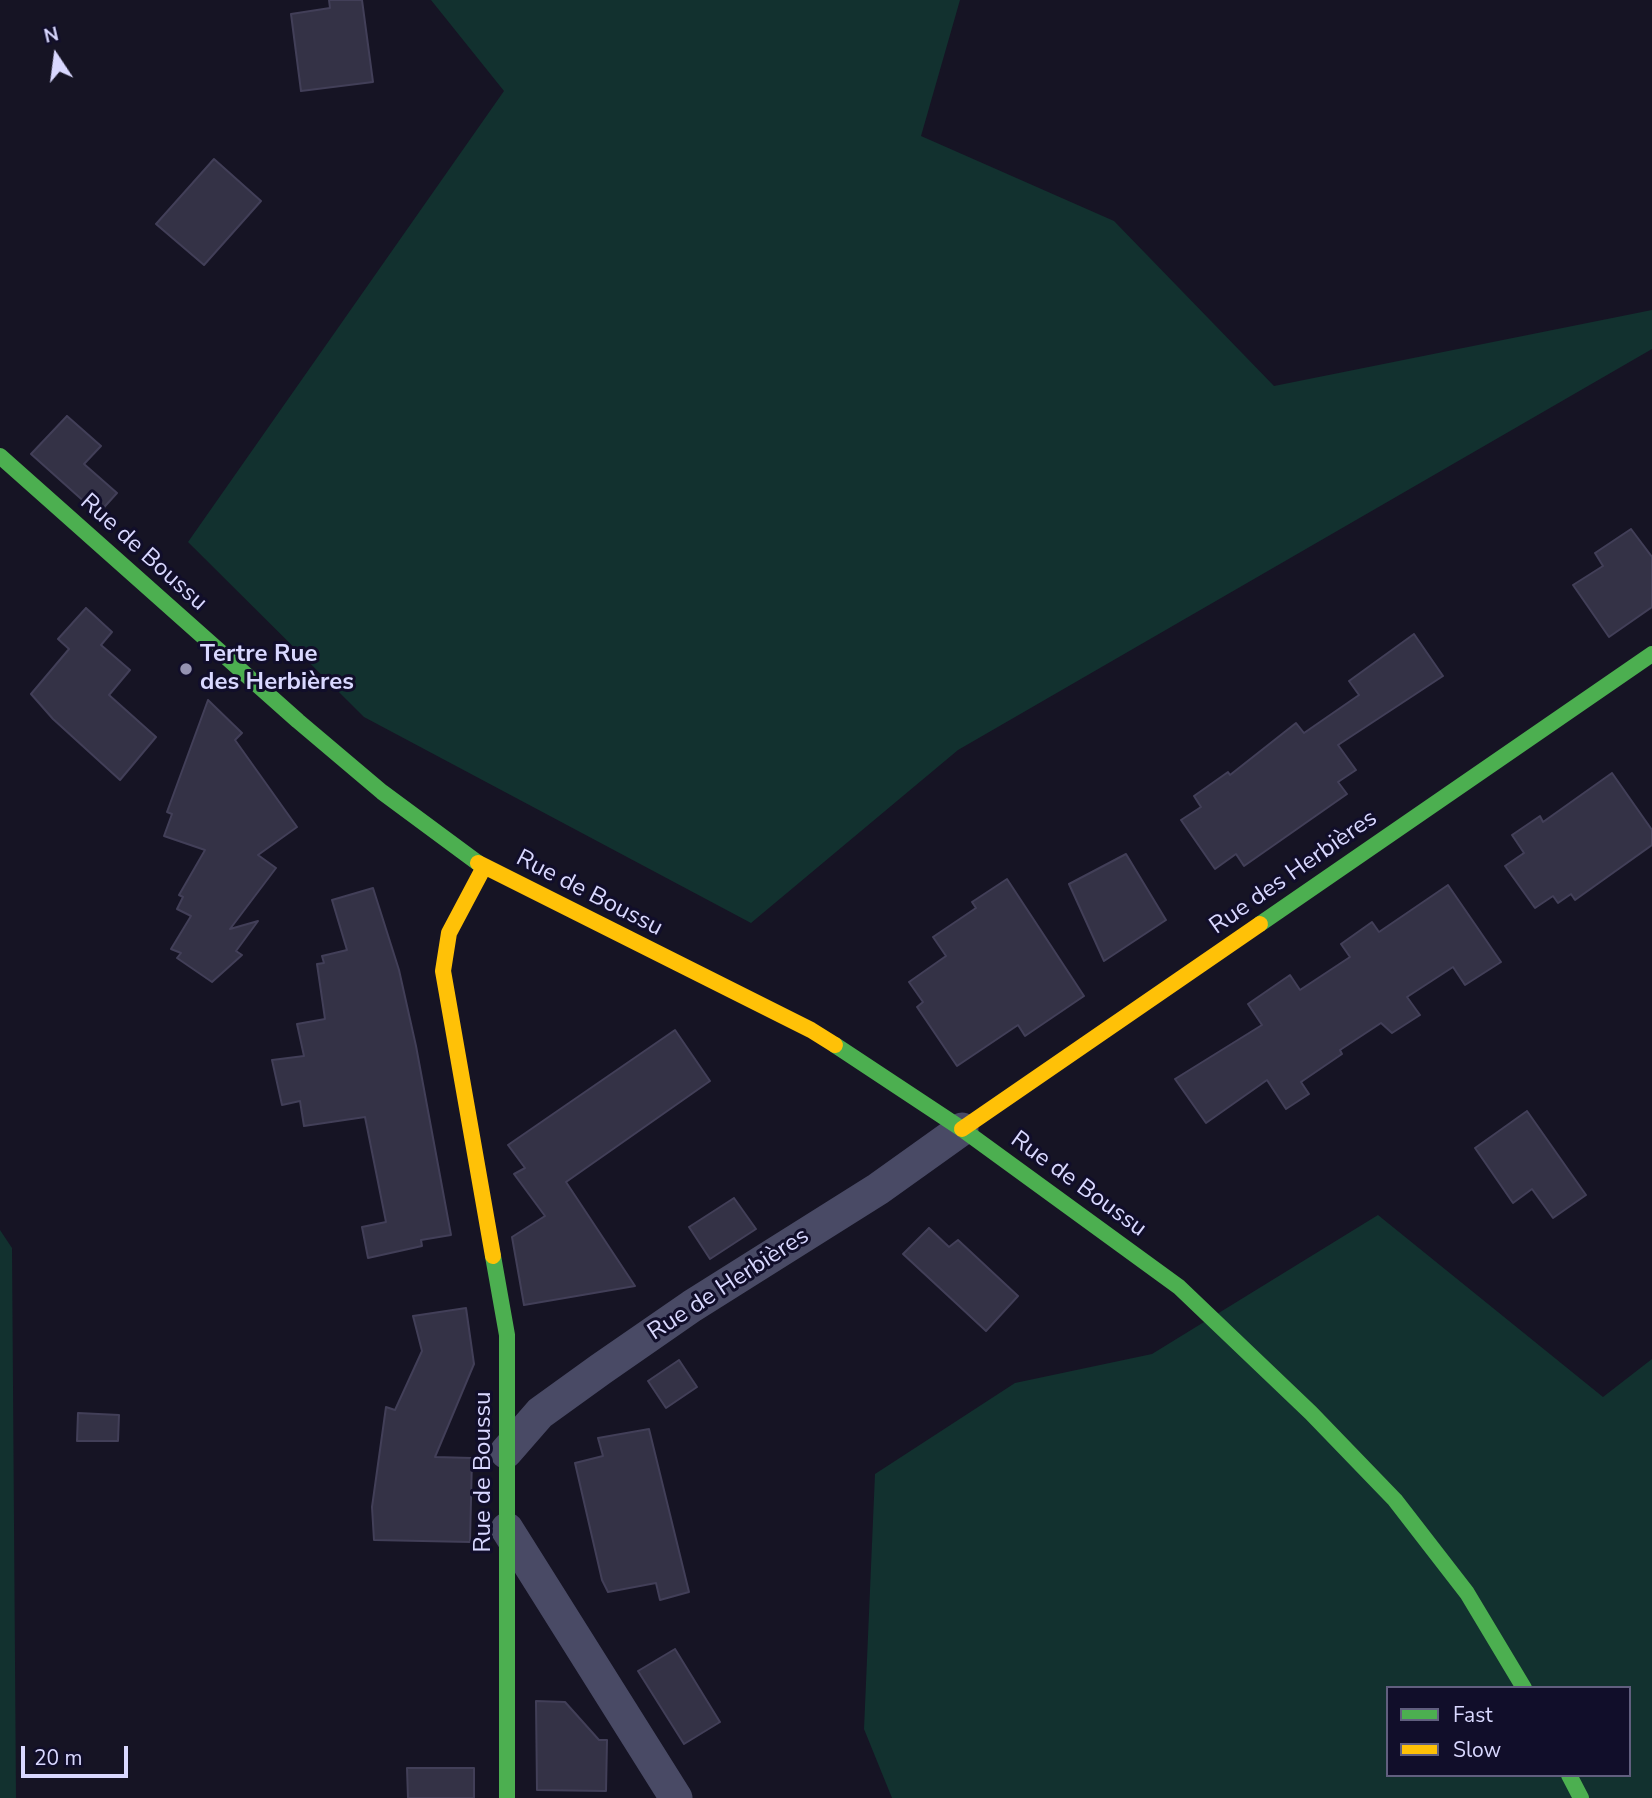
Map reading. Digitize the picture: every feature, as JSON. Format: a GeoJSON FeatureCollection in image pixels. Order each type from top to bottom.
{"type":"FeatureCollection","features":[{"type":"Feature","properties":{"kind":"street","name":"Rue de Boussu"},"geometry":{"type":"LineString","coordinates":[[0,456],[298,722],[382,792],[484,867],[811,1030],[962,1129],[1179,1286],[1311,1413],[1395,1500],[1467,1593],[1523,1686]]}},
{"type":"Feature","properties":{"kind":"street","name":"Rue des Herbières"},"geometry":{"type":"LineString","coordinates":[[962,1129],[1652,654]]}},
{"type":"Feature","properties":{"kind":"street","name":"Rue de Boussu"},"geometry":{"type":"LineString","coordinates":[[484,867],[449,933],[443,971],[507,1335],[507,1798]]}},
{"type":"Feature","properties":{"kind":"street","name":"Rue de Herbières"},"geometry":{"type":"LineString","coordinates":[[506,1451],[540,1413],[601,1369],[692,1306],[878,1189],[962,1129]]}},
{"type":"Feature","properties":{"kind":"street"},"geometry":{"type":"LineString","coordinates":[[507,1530],[676,1798]]}},
{"type":"Feature","properties":{"kind":"street"},"geometry":{"type":"LineString","coordinates":[[1570,1777],[1581,1798]]}},
{"type":"Feature","properties":{"kind":"green space"},"geometry":{"type":"Polygon","coordinates":[[[431,0],[960,0],[921,136],[1114,221],[1274,386],[1652,310],[1652,349],[958,750],[751,923],[364,717],[188,542],[504,91],[431,0]]]}},
{"type":"Feature","properties":{"kind":"green space"},"geometry":{"type":"Polygon","coordinates":[[[1378,1215],[1603,1397],[1652,1359],[1652,1798],[892,1798],[864,1729],[875,1474],[1015,1383],[1152,1354],[1378,1215]]]}},
{"type":"Feature","properties":{"kind":"green space"},"geometry":{"type":"Polygon","coordinates":[[[0,1230],[12,1248],[16,1798],[0,1798],[0,1230]]]}},
{"type":"Feature","properties":{"kind":"building"},"geometry":{"type":"Polygon","coordinates":[[[329,0],[362,0],[373,82],[301,91],[291,14],[330,8],[329,0]]]}},
{"type":"Feature","properties":{"kind":"building"},"geometry":{"type":"Polygon","coordinates":[[[214,159],[261,201],[204,265],[156,224],[214,159]]]}},
{"type":"Feature","properties":{"kind":"building"},"geometry":{"type":"Polygon","coordinates":[[[67,416],[101,446],[84,464],[117,493],[98,514],[31,454],[67,416]]]}},
{"type":"Feature","properties":{"kind":"building"},"geometry":{"type":"Polygon","coordinates":[[[1631,529],[1652,557],[1652,607],[1609,637],[1573,585],[1603,566],[1595,553],[1631,529]]]}},
{"type":"Feature","properties":{"kind":"building"},"geometry":{"type":"Polygon","coordinates":[[[86,608],[112,632],[101,645],[130,670],[109,695],[156,737],[120,780],[53,719],[31,694],[69,649],[58,639],[86,608]]]}},
{"type":"Feature","properties":{"kind":"building"},"geometry":{"type":"Polygon","coordinates":[[[1414,634],[1443,676],[1338,745],[1356,770],[1338,782],[1347,794],[1244,866],[1236,854],[1215,869],[1181,820],[1201,807],[1194,796],[1228,772],[1230,775],[1296,723],[1304,733],[1359,695],[1349,681],[1414,634]]]}},
{"type":"Feature","properties":{"kind":"building"},"geometry":{"type":"Polygon","coordinates":[[[208,700],[242,733],[235,740],[297,827],[258,855],[276,868],[230,929],[258,921],[236,951],[242,955],[212,982],[177,958],[181,953],[171,949],[191,916],[177,909],[183,897],[179,895],[205,850],[164,836],[172,814],[167,812],[208,700]]]}},
{"type":"Feature","properties":{"kind":"building"},"geometry":{"type":"Polygon","coordinates":[[[1612,773],[1652,830],[1652,845],[1575,900],[1571,894],[1558,903],[1553,896],[1535,908],[1505,866],[1524,853],[1512,835],[1540,816],[1543,822],[1612,773]]]}},
{"type":"Feature","properties":{"kind":"building"},"geometry":{"type":"Polygon","coordinates":[[[1126,854],[1166,920],[1104,961],[1069,884],[1126,854]]]}},
{"type":"Feature","properties":{"kind":"building"},"geometry":{"type":"Polygon","coordinates":[[[1007,879],[1084,996],[1025,1036],[1018,1025],[957,1066],[917,1007],[923,1002],[909,982],[946,956],[933,937],[976,908],[972,902],[1007,879]]]}},
{"type":"Feature","properties":{"kind":"building"},"geometry":{"type":"Polygon","coordinates":[[[1448,885],[1501,962],[1465,985],[1453,967],[1407,997],[1420,1015],[1392,1033],[1381,1023],[1340,1050],[1342,1054],[1301,1082],[1309,1094],[1286,1109],[1267,1080],[1206,1123],[1175,1079],[1262,1025],[1248,1004],[1290,975],[1300,990],[1350,957],[1341,944],[1372,922],[1379,932],[1448,885]]]}},
{"type":"Feature","properties":{"kind":"building"},"geometry":{"type":"Polygon","coordinates":[[[373,888],[399,970],[451,1235],[421,1240],[422,1246],[368,1258],[362,1227],[386,1222],[365,1117],[304,1126],[300,1101],[282,1105],[272,1060],[304,1056],[297,1024],[325,1019],[317,964],[324,963],[322,956],[347,950],[332,900],[373,888]]]}},
{"type":"Feature","properties":{"kind":"building"},"geometry":{"type":"Polygon","coordinates":[[[675,1030],[710,1081],[566,1182],[635,1286],[524,1305],[512,1237],[545,1216],[514,1174],[525,1168],[508,1145],[675,1030]]]}},
{"type":"Feature","properties":{"kind":"building"},"geometry":{"type":"Polygon","coordinates":[[[1527,1111],[1586,1195],[1553,1218],[1532,1189],[1513,1203],[1475,1148],[1527,1111]]]}},
{"type":"Feature","properties":{"kind":"building"},"geometry":{"type":"Polygon","coordinates":[[[734,1198],[756,1229],[710,1259],[689,1227],[734,1198]]]}},
{"type":"Feature","properties":{"kind":"building"},"geometry":{"type":"Polygon","coordinates":[[[929,1228],[949,1247],[958,1240],[1018,1296],[986,1331],[903,1254],[929,1228]]]}},
{"type":"Feature","properties":{"kind":"building"},"geometry":{"type":"Polygon","coordinates":[[[466,1308],[474,1364],[435,1457],[472,1458],[470,1542],[374,1540],[372,1507],[386,1407],[395,1410],[422,1351],[413,1316],[466,1308]]]}},
{"type":"Feature","properties":{"kind":"building"},"geometry":{"type":"Polygon","coordinates":[[[679,1360],[697,1387],[666,1408],[648,1381],[679,1360]]]}},
{"type":"Feature","properties":{"kind":"building"},"geometry":{"type":"Polygon","coordinates":[[[78,1413],[119,1415],[118,1441],[77,1441],[78,1413]]]}},
{"type":"Feature","properties":{"kind":"building"},"geometry":{"type":"Polygon","coordinates":[[[649,1429],[689,1592],[660,1600],[656,1583],[608,1592],[602,1580],[575,1463],[603,1456],[598,1438],[649,1429]]]}},
{"type":"Feature","properties":{"kind":"building"},"geometry":{"type":"Polygon","coordinates":[[[675,1649],[720,1722],[684,1744],[638,1671],[675,1649]]]}},
{"type":"Feature","properties":{"kind":"building"},"geometry":{"type":"Polygon","coordinates":[[[536,1701],[565,1702],[599,1740],[607,1740],[606,1791],[537,1790],[536,1701]]]}},
{"type":"Feature","properties":{"kind":"building"},"geometry":{"type":"Polygon","coordinates":[[[407,1768],[474,1768],[474,1798],[408,1798],[407,1768]]]}},
{"type":"Feature","properties":{"kind":"traffic: fast"},"geometry":{"type":"LineString","coordinates":[[0,456],[298,721],[382,792],[478,863]]}},
{"type":"Feature","properties":{"kind":"traffic: fast"},"geometry":{"type":"LineString","coordinates":[[1260,924],[1652,654]]}},
{"type":"Feature","properties":{"kind":"traffic: fast"},"geometry":{"type":"LineString","coordinates":[[835,1045],[962,1129],[1179,1287],[1311,1413],[1395,1500],[1467,1593],[1523,1686]]}},
{"type":"Feature","properties":{"kind":"traffic: fast"},"geometry":{"type":"LineString","coordinates":[[493,1256],[507,1335],[507,1798]]}},
{"type":"Feature","properties":{"kind":"traffic: fast"},"geometry":{"type":"LineString","coordinates":[[1570,1777],[1581,1798]]}},
{"type":"Feature","properties":{"kind":"traffic: slow"},"geometry":{"type":"LineString","coordinates":[[478,863],[811,1030],[835,1045]]}},
{"type":"Feature","properties":{"kind":"traffic: slow"},"geometry":{"type":"LineString","coordinates":[[484,867],[449,933],[443,971],[493,1256]]}},
{"type":"Feature","properties":{"kind":"traffic: slow"},"geometry":{"type":"LineString","coordinates":[[962,1129],[1260,924]]}},
{"type":"Feature","properties":{"kind":"place","name":"Tertre Rue des Herbières"},"geometry":{"type":"Point","coordinates":[186,669]}}]}
